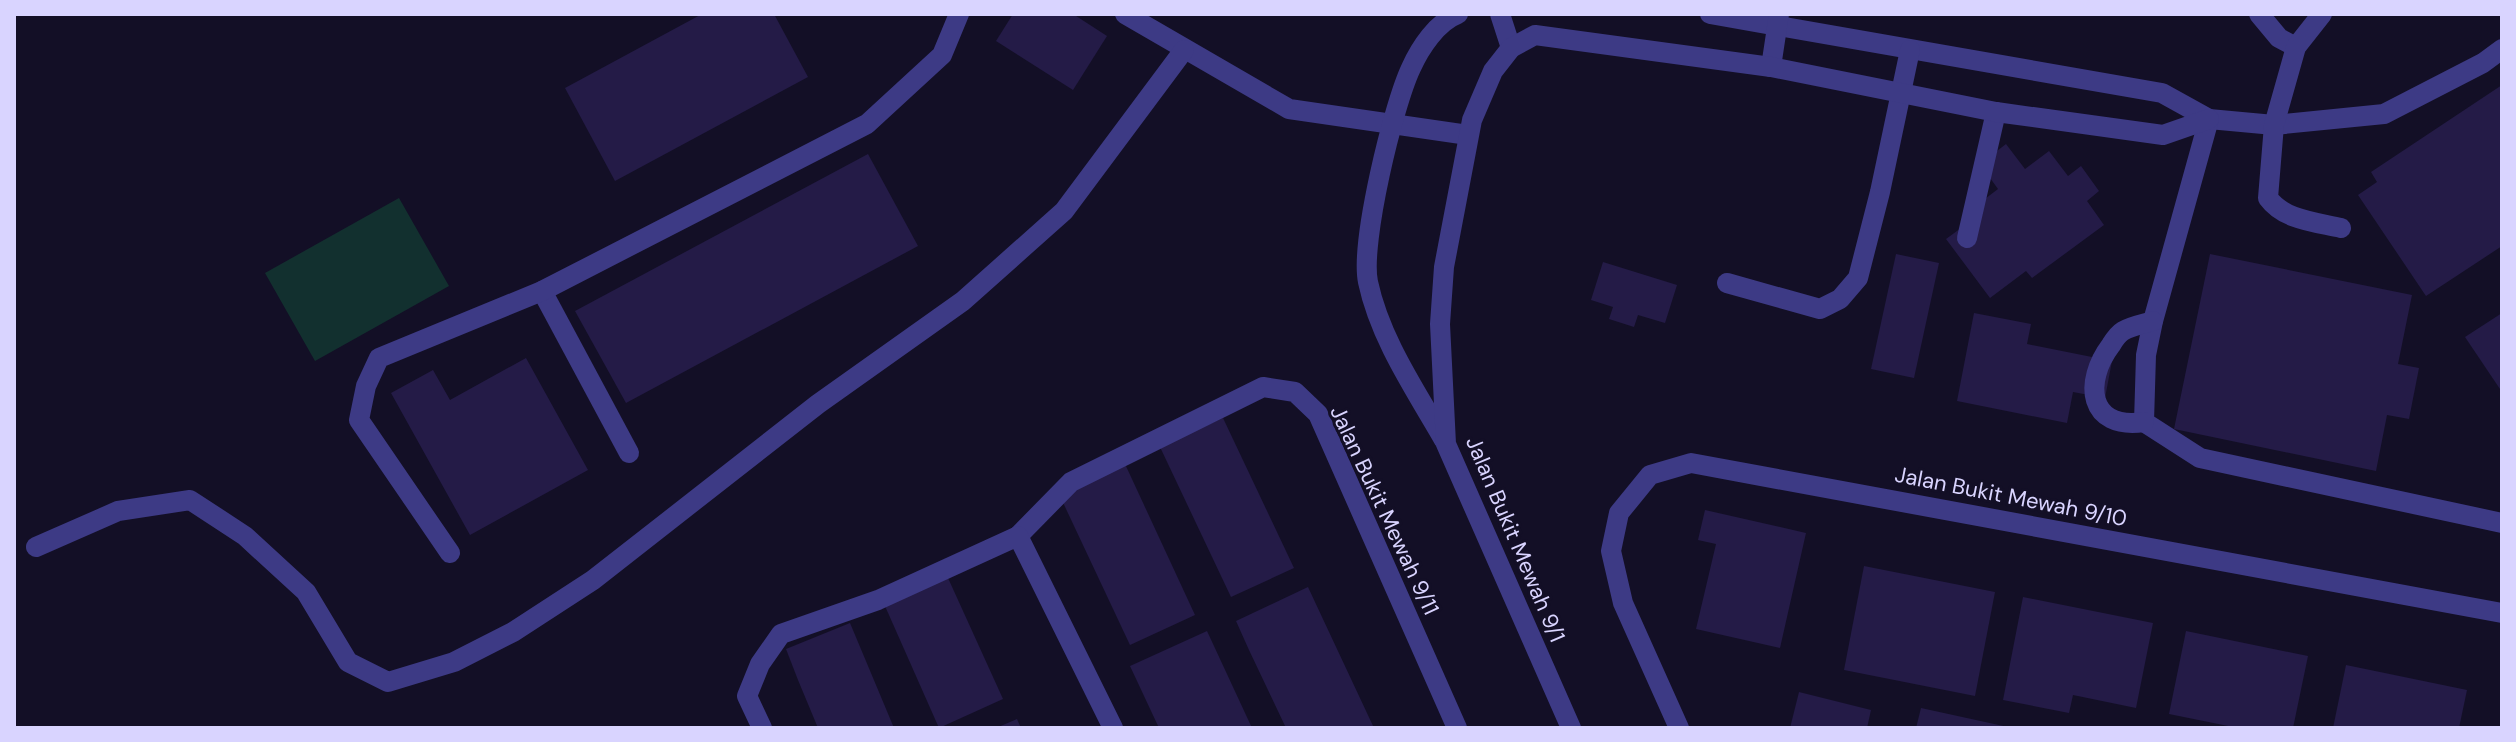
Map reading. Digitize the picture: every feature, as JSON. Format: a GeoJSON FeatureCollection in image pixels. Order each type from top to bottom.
{"type":"FeatureCollection","features":[{"type":"Feature","properties":{"kind":"street"},"geometry":{"type":"LineString","coordinates":[[450,553],[359,420],[366,386],[379,358],[542,291],[867,124],[942,55],[959,14]]}},
{"type":"Feature","properties":{"kind":"street"},"geometry":{"type":"LineString","coordinates":[[1125,14],[1289,109],[1392,121],[1468,135]]}},
{"type":"Feature","properties":{"kind":"street"},"geometry":{"type":"LineString","coordinates":[[1446,444],[1398,360],[1383,326],[1367,281],[1367,248],[1392,121],[1411,67],[1438,28],[1458,14]]}},
{"type":"Feature","properties":{"kind":"street"},"geometry":{"type":"LineString","coordinates":[[1500,14],[1511,48],[1535,35],[1771,67],[1996,112],[2163,135],[2209,119]]}},
{"type":"Feature","properties":{"kind":"street"},"geometry":{"type":"LineString","coordinates":[[1710,14],[1778,19],[1910,50],[2162,93],[2209,119],[2274,125],[2384,114],[2483,63],[2502,49]]}},
{"type":"Feature","properties":{"kind":"street"},"geometry":{"type":"LineString","coordinates":[[2259,14],[2279,38],[2296,47]]}},
{"type":"Feature","properties":{"kind":"street"},"geometry":{"type":"LineString","coordinates":[[2322,14],[2296,47],[2274,125],[2268,198],[2276,209],[2298,218],[2341,228]]}},
{"type":"Feature","properties":{"kind":"street"},"geometry":{"type":"LineString","coordinates":[[1771,67],[1778,19]]}},
{"type":"Feature","properties":{"kind":"street","name":"Jalan Bukit Mewah 9/1"},"geometry":{"type":"LineString","coordinates":[[1511,48],[1482,92],[1468,135],[1444,267],[1440,324],[1446,444],[1571,728]]}},
{"type":"Feature","properties":{"kind":"street"},"geometry":{"type":"LineString","coordinates":[[36,547],[118,511],[190,500],[245,536],[306,592],[348,662],[388,682],[454,662],[513,632],[593,580],[818,404],[963,301],[1064,211],[1184,50]]}},
{"type":"Feature","properties":{"kind":"street"},"geometry":{"type":"LineString","coordinates":[[1727,283],[1820,309],[1840,299],[1858,278],[1910,50]]}},
{"type":"Feature","properties":{"kind":"street"},"geometry":{"type":"LineString","coordinates":[[1967,238],[1996,112]]}},
{"type":"Feature","properties":{"kind":"street"},"geometry":{"type":"LineString","coordinates":[[2144,422],[2146,355],[2153,321],[2209,119]]}},
{"type":"Feature","properties":{"kind":"street"},"geometry":{"type":"LineString","coordinates":[[542,291],[629,453]]}},
{"type":"Feature","properties":{"kind":"street"},"geometry":{"type":"LineString","coordinates":[[2153,321],[2121,332],[2099,360],[2092,397],[2106,415],[2125,425],[2144,422],[2200,458],[2502,523]]}},
{"type":"Feature","properties":{"kind":"street","name":"Jalan Bukit Mewah 9/11"},"geometry":{"type":"LineString","coordinates":[[1018,536],[1071,482],[1141,445],[1187,426],[1263,387],[1295,392],[1318,414],[1457,728]]}},
{"type":"Feature","properties":{"kind":"street","name":"Jalan Bukit Mewah 9/10"},"geometry":{"type":"LineString","coordinates":[[1679,728],[1623,603],[1611,551],[1619,513],[1650,475],[1691,463],[2502,613]]}},
{"type":"Feature","properties":{"kind":"street"},"geometry":{"type":"LineString","coordinates":[[762,728],[747,696],[760,664],[781,634],[878,600],[1018,536],[1113,728]]}},
{"type":"Feature","properties":{"kind":"green space"},"geometry":{"type":"Polygon","coordinates":[[[399,198],[449,286],[315,361],[265,273],[399,198]]]}},
{"type":"Feature","properties":{"kind":"building"},"geometry":{"type":"Polygon","coordinates":[[[702,14],[774,14],[808,77],[615,181],[565,88],[702,14]]]}},
{"type":"Feature","properties":{"kind":"building"},"geometry":{"type":"Polygon","coordinates":[[[1013,14],[1073,14],[1107,36],[1073,90],[996,41],[1013,14]]]}},
{"type":"Feature","properties":{"kind":"building"},"geometry":{"type":"Polygon","coordinates":[[[2502,85],[2502,246],[2426,296],[2358,195],[2377,182],[2371,172],[2502,85]]]}},
{"type":"Feature","properties":{"kind":"building"},"geometry":{"type":"Polygon","coordinates":[[[2006,144],[2025,169],[2049,151],[2068,176],[2081,166],[2099,191],[2087,201],[2104,225],[2032,278],[2026,271],[1990,298],[1946,239],[1983,212],[1977,205],[1998,189],[1980,164],[2006,144]]]}},
{"type":"Feature","properties":{"kind":"building"},"geometry":{"type":"Polygon","coordinates":[[[868,154],[918,246],[626,403],[575,311],[868,154]]]}},
{"type":"Feature","properties":{"kind":"building"},"geometry":{"type":"Polygon","coordinates":[[[1896,254],[1939,263],[1914,378],[1871,369],[1896,254]]]}},
{"type":"Feature","properties":{"kind":"building"},"geometry":{"type":"Polygon","coordinates":[[[2210,254],[2412,295],[2398,364],[2419,368],[2409,419],[2387,415],[2376,471],[2174,429],[2210,254]]]}},
{"type":"Feature","properties":{"kind":"building"},"geometry":{"type":"Polygon","coordinates":[[[1603,262],[1677,285],[1665,323],[1638,315],[1634,327],[1609,319],[1613,307],[1591,300],[1603,262]]]}},
{"type":"Feature","properties":{"kind":"building"},"geometry":{"type":"Polygon","coordinates":[[[1974,313],[2031,324],[2027,344],[2112,361],[2105,398],[2073,392],[2067,423],[1957,401],[1974,313]]]}},
{"type":"Feature","properties":{"kind":"building"},"geometry":{"type":"Polygon","coordinates":[[[2502,313],[2502,392],[2465,337],[2502,313]]]}},
{"type":"Feature","properties":{"kind":"building"},"geometry":{"type":"Polygon","coordinates":[[[526,358],[588,470],[470,535],[391,393],[433,370],[450,400],[526,358]]]}},
{"type":"Feature","properties":{"kind":"building"},"geometry":{"type":"Polygon","coordinates":[[[1223,418],[1294,568],[1231,597],[1160,447],[1223,418]]]}},
{"type":"Feature","properties":{"kind":"building"},"geometry":{"type":"Polygon","coordinates":[[[1125,464],[1195,615],[1130,645],[1059,494],[1125,464]]]}},
{"type":"Feature","properties":{"kind":"building"},"geometry":{"type":"Polygon","coordinates":[[[1705,510],[1806,533],[1780,648],[1696,629],[1716,544],[1698,540],[1705,510]]]}},
{"type":"Feature","properties":{"kind":"building"},"geometry":{"type":"Polygon","coordinates":[[[1864,566],[1995,592],[1975,696],[1844,670],[1864,566]]]}},
{"type":"Feature","properties":{"kind":"building"},"geometry":{"type":"Polygon","coordinates":[[[948,578],[1003,699],[939,728],[885,606],[948,578]]]}},
{"type":"Feature","properties":{"kind":"building"},"geometry":{"type":"Polygon","coordinates":[[[1308,587],[1374,728],[1286,728],[1249,650],[1236,621],[1308,587]]]}},
{"type":"Feature","properties":{"kind":"building"},"geometry":{"type":"Polygon","coordinates":[[[2023,597],[2153,623],[2136,708],[2073,695],[2069,713],[2003,700],[2023,597]]]}},
{"type":"Feature","properties":{"kind":"building"},"geometry":{"type":"Polygon","coordinates":[[[850,623],[894,728],[818,728],[786,649],[850,623]]]}},
{"type":"Feature","properties":{"kind":"building"},"geometry":{"type":"Polygon","coordinates":[[[1207,631],[1252,728],[1159,728],[1130,666],[1207,631]]]}},
{"type":"Feature","properties":{"kind":"building"},"geometry":{"type":"Polygon","coordinates":[[[2186,631],[2308,656],[2293,728],[2238,728],[2169,714],[2186,631]]]}},
{"type":"Feature","properties":{"kind":"building"},"geometry":{"type":"Polygon","coordinates":[[[2346,665],[2467,690],[2459,728],[2333,728],[2346,665]]]}},
{"type":"Feature","properties":{"kind":"building"},"geometry":{"type":"Polygon","coordinates":[[[1799,692],[1871,710],[1867,728],[1790,728],[1799,692]]]}},
{"type":"Feature","properties":{"kind":"building"},"geometry":{"type":"Polygon","coordinates":[[[1921,708],[2008,727],[2008,728],[1916,728],[1921,708]]]}},
{"type":"Feature","properties":{"kind":"building"},"geometry":{"type":"Polygon","coordinates":[[[1017,719],[1021,728],[996,728],[1017,719]]]}}]}
